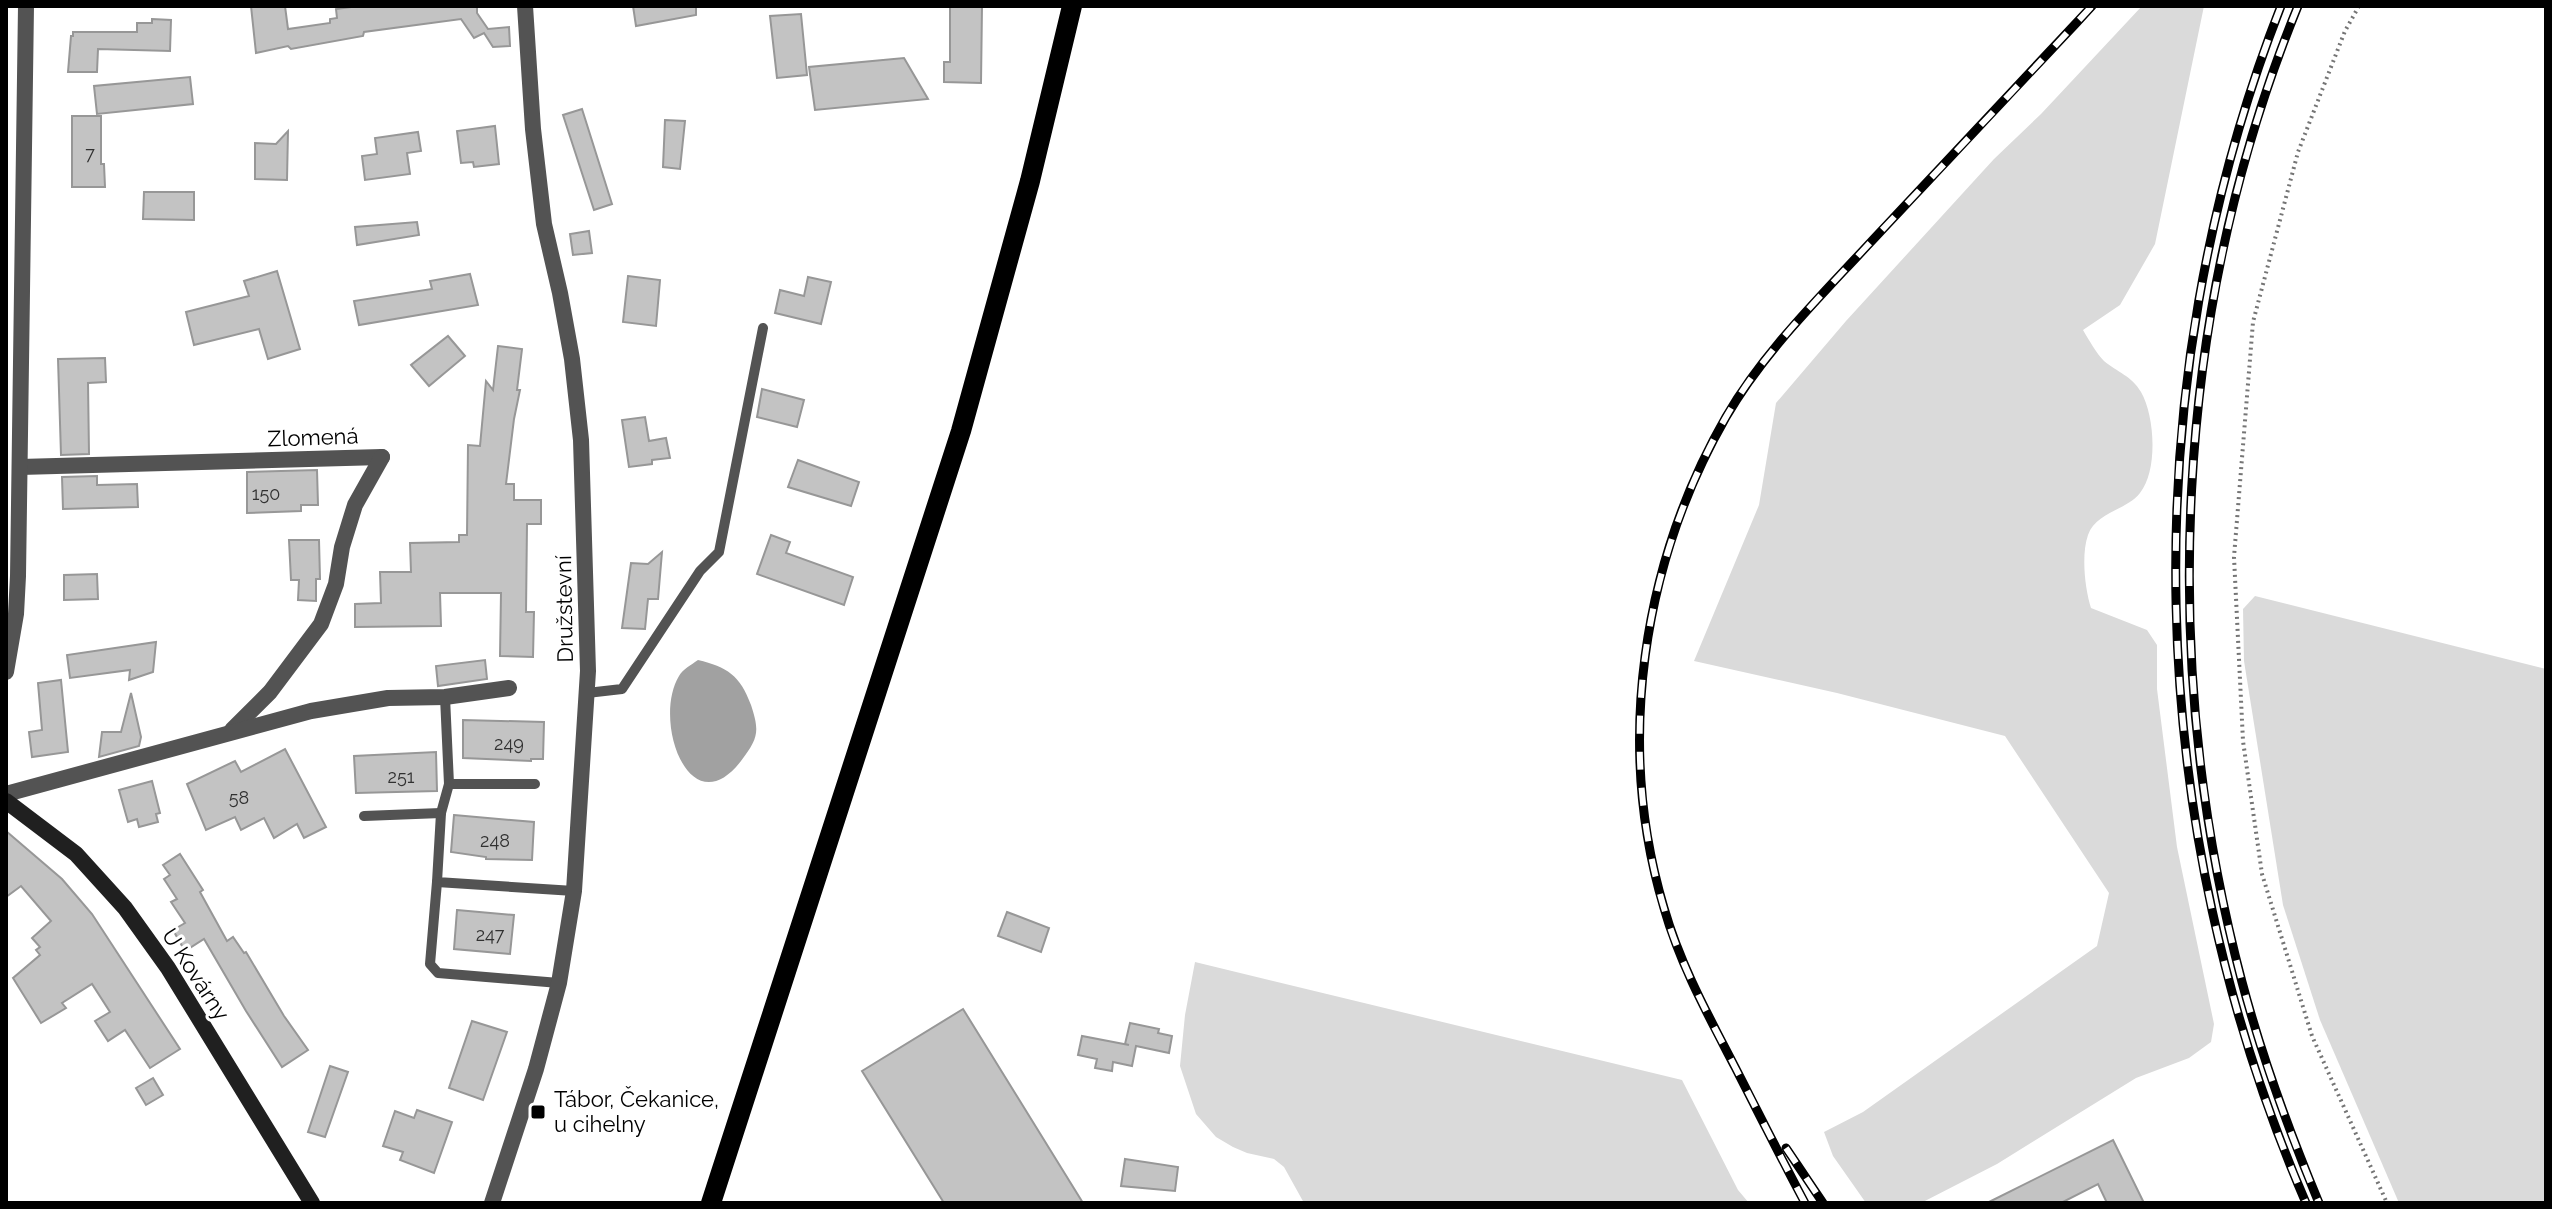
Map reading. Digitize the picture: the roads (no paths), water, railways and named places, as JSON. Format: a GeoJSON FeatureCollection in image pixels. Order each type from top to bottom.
{"type":"FeatureCollection","features":[{"type":"Feature","properties":{"kind":"main road"},"geometry":{"type":"LineString","coordinates":[[711,1203],[961,431],[1030,181],[1072,6]]}},
{"type":"Feature","properties":{"kind":"street"},"geometry":{"type":"LineString","coordinates":[[6,672],[16,614],[18,576],[26,6]]}},
{"type":"Feature","properties":{"kind":"street","name":"Družstevní"},"geometry":{"type":"LineString","coordinates":[[492,1203],[536,1069],[559,983],[574,891],[587,693],[581,440],[570,346],[544,224],[533,129],[525,6]]}},
{"type":"Feature","properties":{"kind":"street","name":"Zlomená"},"geometry":{"type":"LineString","coordinates":[[20,467],[382,457],[355,505],[342,547],[336,584],[321,624],[270,692],[230,732]]}},
{"type":"Feature","properties":{"kind":"street","name":"Zlomená"},"geometry":{"type":"LineString","coordinates":[[6,794],[311,711],[388,698],[445,697],[509,688]]}},
{"type":"Feature","properties":{"kind":"street","name":"U Kovárny"},"geometry":{"type":"LineString","coordinates":[[6,801],[76,854],[125,908],[168,968],[312,1203]]}},
{"type":"Feature","properties":{"kind":"lane"},"geometry":{"type":"LineString","coordinates":[[587,693],[622,689],[700,571],[719,552],[763,328]]}},
{"type":"Feature","properties":{"kind":"lane"},"geometry":{"type":"LineString","coordinates":[[445,697],[449,784],[441,813],[430,964],[438,973],[559,983]]}},
{"type":"Feature","properties":{"kind":"lane"},"geometry":{"type":"LineString","coordinates":[[449,784],[535,784]]}},
{"type":"Feature","properties":{"kind":"lane"},"geometry":{"type":"LineString","coordinates":[[364,816],[441,813]]}},
{"type":"Feature","properties":{"kind":"lane"},"geometry":{"type":"LineString","coordinates":[[437,882],[574,891]]}},
{"type":"Feature","properties":{"kind":"railway"},"geometry":{"type":"LineString","coordinates":[[1805,1203],[1695,989],[1664,908],[1649,846],[1641,783],[1640,719],[1645,656],[1657,594],[1674,533],[1697,474],[1726,417],[1757,371],[1811,306],[2092,6]]}},
{"type":"Feature","properties":{"kind":"railway"},"geometry":{"type":"LineString","coordinates":[[2281,6],[2232,152],[2199,301],[2180,453],[2176,607],[2187,760],[2212,911],[2252,1059],[2306,1203]]}},
{"type":"Feature","properties":{"kind":"railway"},"geometry":{"type":"LineString","coordinates":[[2298,6],[2256,122],[2225,242],[2203,365],[2192,489],[2190,614],[2198,738],[2215,861],[2258,1038],[2319,1203]]}},
{"type":"Feature","properties":{"kind":"railway"},"geometry":{"type":"LineString","coordinates":[[1786,1148],[1823,1203]]}},
{"type":"Feature","properties":{"kind":"place","name":"Tábor, Čekanice, u cihelny"},"geometry":{"type":"Point","coordinates":[538,1112]}}]}
